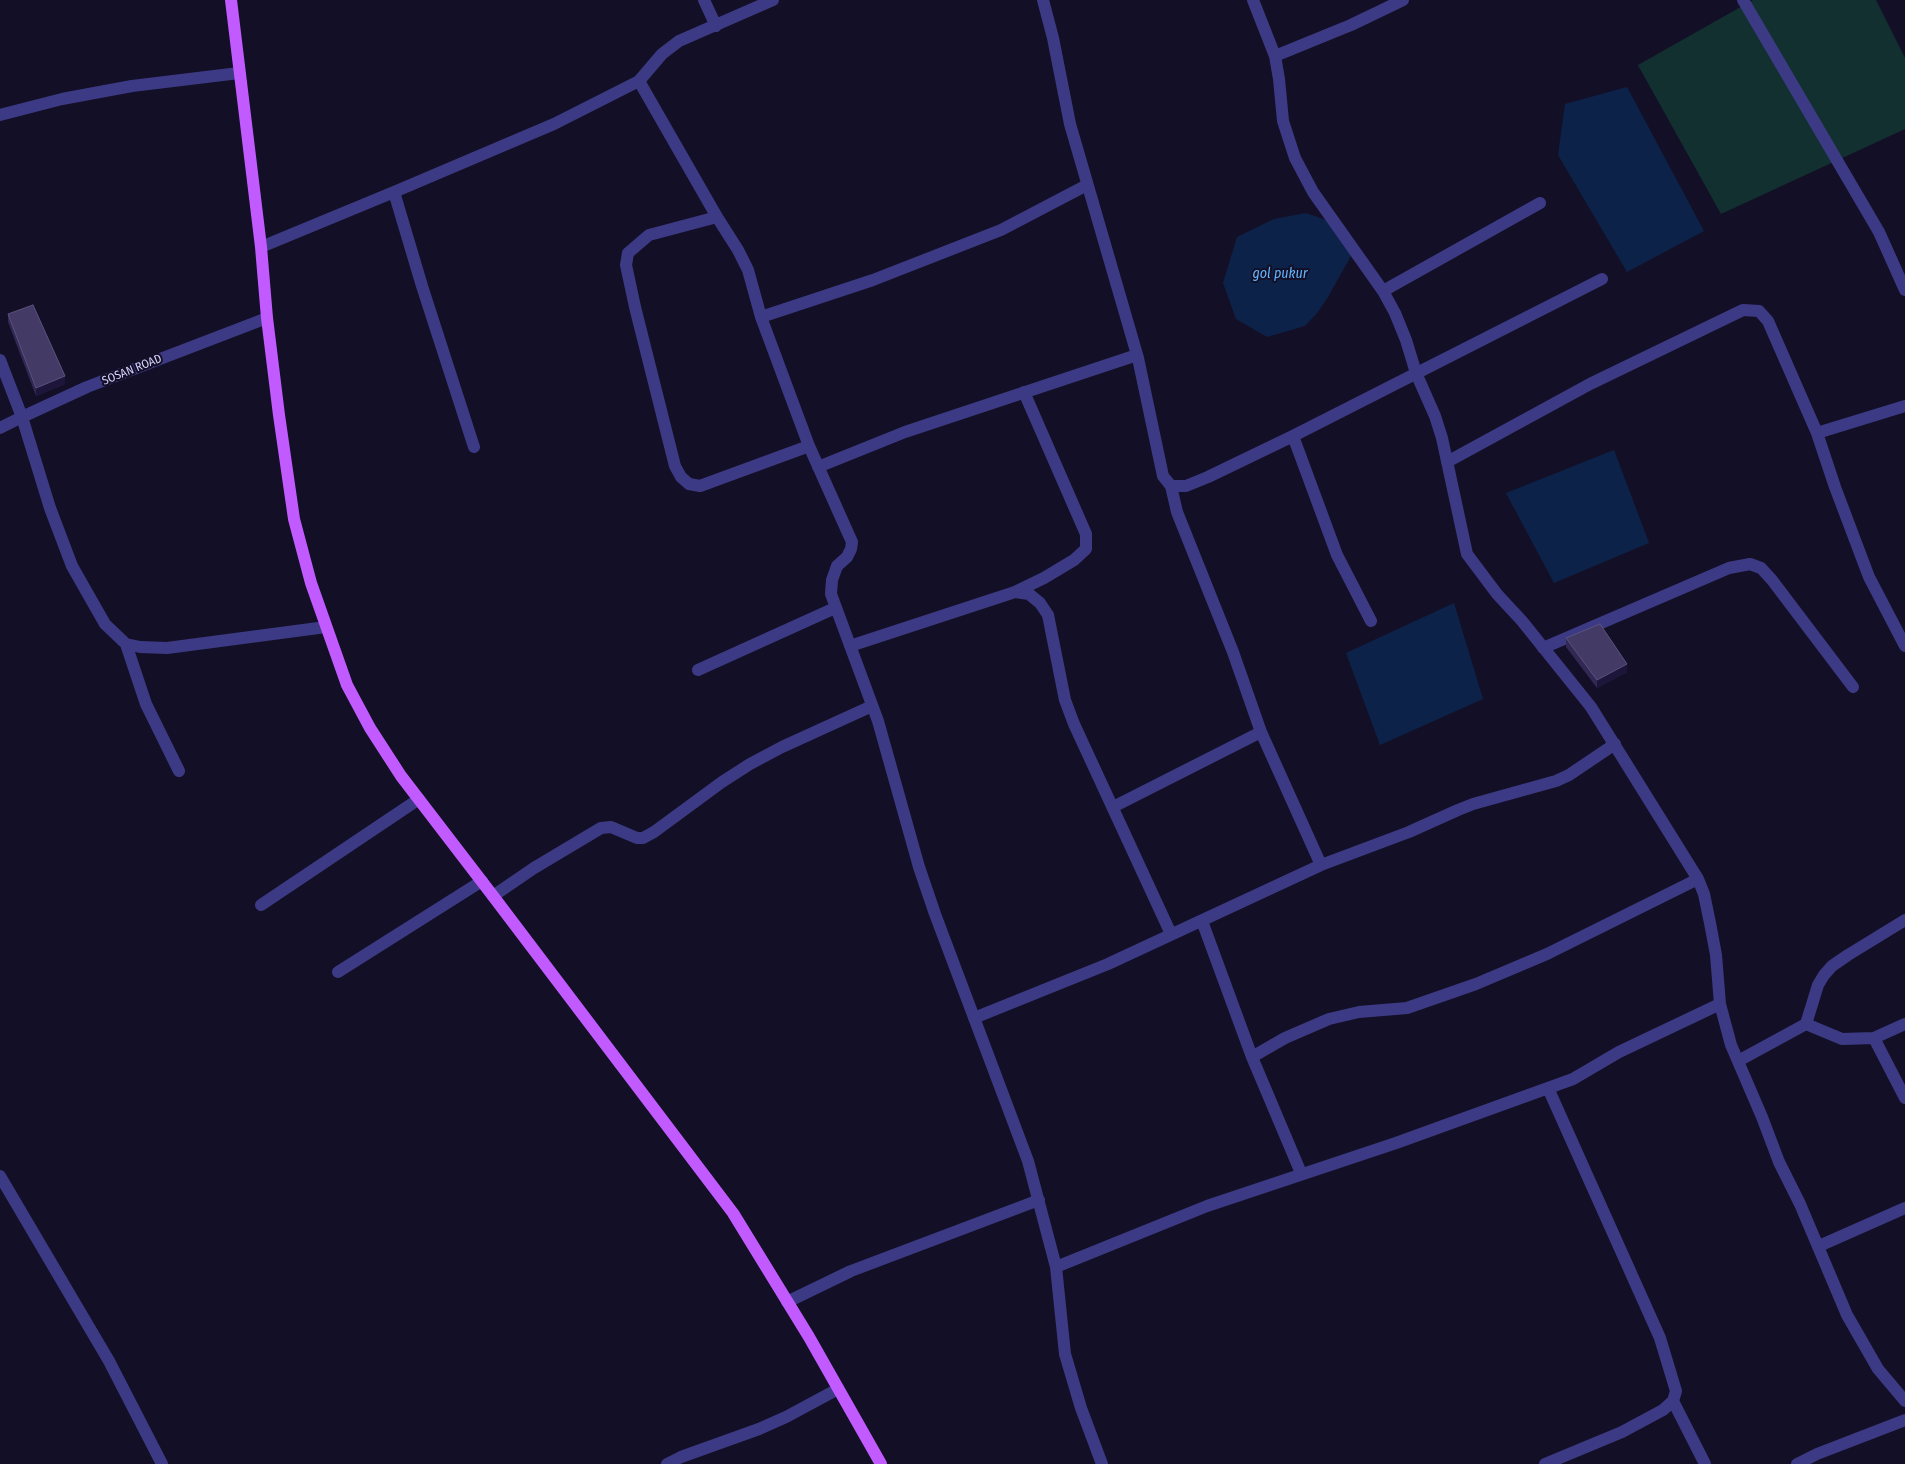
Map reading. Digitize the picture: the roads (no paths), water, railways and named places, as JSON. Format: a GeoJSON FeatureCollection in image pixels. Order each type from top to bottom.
{"type":"FeatureCollection","features":[{"type":"Feature","properties":{"kind":"main road"},"geometry":{"type":"LineString","coordinates":[[231,0],[261,247],[278,415],[294,519],[311,583],[346,685],[370,728],[401,776],[733,1213],[881,1464]]}},
{"type":"Feature","properties":{"kind":"street"},"geometry":{"type":"LineString","coordinates":[[704,0],[716,26]]}},
{"type":"Feature","properties":{"kind":"street"},"geometry":{"type":"LineString","coordinates":[[261,247],[554,124],[639,81],[662,54],[679,41],[773,0]]}},
{"type":"Feature","properties":{"kind":"street"},"geometry":{"type":"LineString","coordinates":[[1043,0],[1053,38],[1070,124],[1137,355],[1163,476],[1171,486],[1176,512],[1234,652],[1261,732],[1321,865]]}},
{"type":"Feature","properties":{"kind":"street"},"geometry":{"type":"LineString","coordinates":[[1253,0],[1275,56],[1283,120],[1295,158],[1313,192],[1383,290],[1396,313],[1416,373],[1435,416],[1442,438],[1458,503],[1463,539],[1468,554],[1497,594],[1522,621],[1591,706],[1698,879],[1704,894],[1716,955],[1720,1004],[1724,1024],[1738,1061],[1779,1162],[1819,1246],[1853,1328],[1878,1369],[1905,1401]]}},
{"type":"Feature","properties":{"kind":"street"},"geometry":{"type":"LineString","coordinates":[[1275,56],[1350,25],[1403,0]]}},
{"type":"Feature","properties":{"kind":"street"},"geometry":{"type":"LineString","coordinates":[[1743,0],[1879,232],[1905,290]]}},
{"type":"Feature","properties":{"kind":"street"},"geometry":{"type":"LineString","coordinates":[[0,115],[62,99],[132,86],[239,73]]}},
{"type":"Feature","properties":{"kind":"street"},"geometry":{"type":"LineString","coordinates":[[639,81],[748,270],[761,317],[809,446],[852,542],[847,557],[837,566],[832,580],[831,594],[878,721],[919,867],[950,956],[1028,1161],[1056,1266],[1065,1354],[1080,1408],[1102,1464]]}},
{"type":"Feature","properties":{"kind":"street"},"geometry":{"type":"LineString","coordinates":[[761,317],[874,280],[1001,230],[1087,185]]}},
{"type":"Feature","properties":{"kind":"street"},"geometry":{"type":"LineString","coordinates":[[394,192],[474,447]]}},
{"type":"Feature","properties":{"kind":"street"},"geometry":{"type":"LineString","coordinates":[[1383,290],[1540,202]]}},
{"type":"Feature","properties":{"kind":"street"},"geometry":{"type":"LineString","coordinates":[[717,217],[649,235],[628,253],[626,265],[637,316],[675,466],[681,477],[689,484],[700,486],[809,446]]}},
{"type":"Feature","properties":{"kind":"street"},"geometry":{"type":"LineString","coordinates":[[1171,486],[1186,486],[1293,436],[1602,279]]}},
{"type":"Feature","properties":{"kind":"street"},"geometry":{"type":"LineString","coordinates":[[1447,462],[1590,384],[1743,310],[1758,310],[1768,321],[1817,433],[1869,577],[1905,646]]}},
{"type":"Feature","properties":{"kind":"street","name":"SOSAN ROAD"},"geometry":{"type":"LineString","coordinates":[[0,428],[87,387],[267,318]]}},
{"type":"Feature","properties":{"kind":"street"},"geometry":{"type":"LineString","coordinates":[[818,467],[905,432],[1137,355]]}},
{"type":"Feature","properties":{"kind":"street"},"geometry":{"type":"LineString","coordinates":[[0,360],[22,416],[50,508],[72,566],[105,624],[126,644],[146,704],[179,770]]}},
{"type":"Feature","properties":{"kind":"street"},"geometry":{"type":"LineString","coordinates":[[850,646],[1014,592],[1044,578],[1074,560],[1086,549],[1086,534],[1024,392]]}},
{"type":"Feature","properties":{"kind":"street"},"geometry":{"type":"LineString","coordinates":[[1817,433],[1905,406]]}},
{"type":"Feature","properties":{"kind":"street"},"geometry":{"type":"LineString","coordinates":[[1293,436],[1337,555],[1371,621]]}},
{"type":"Feature","properties":{"kind":"street"},"geometry":{"type":"LineString","coordinates":[[1543,648],[1729,568],[1750,564],[1761,568],[1772,580],[1853,687]]}},
{"type":"Feature","properties":{"kind":"street"},"geometry":{"type":"LineString","coordinates":[[1014,592],[1029,594],[1040,603],[1048,615],[1065,700],[1074,724],[1171,934]]}},
{"type":"Feature","properties":{"kind":"street"},"geometry":{"type":"LineString","coordinates":[[698,670],[835,608]]}},
{"type":"Feature","properties":{"kind":"street"},"geometry":{"type":"LineString","coordinates":[[126,644],[140,647],[167,648],[326,627]]}},
{"type":"Feature","properties":{"kind":"street"},"geometry":{"type":"LineString","coordinates":[[494,896],[534,868],[600,828],[611,827],[637,838],[643,838],[750,764],[782,747],[872,706]]}},
{"type":"Feature","properties":{"kind":"street"},"geometry":{"type":"LineString","coordinates":[[1113,807],[1261,732]]}},
{"type":"Feature","properties":{"kind":"street"},"geometry":{"type":"LineString","coordinates":[[974,1018],[1108,964],[1321,865],[1402,835],[1472,804],[1556,781],[1615,744]]}},
{"type":"Feature","properties":{"kind":"street"},"geometry":{"type":"LineString","coordinates":[[260,905],[419,799]]}},
{"type":"Feature","properties":{"kind":"street"},"geometry":{"type":"LineString","coordinates":[[1252,1057],[1285,1038],[1329,1019],[1359,1012],[1406,1008],[1476,984],[1547,954],[1698,879]]}},
{"type":"Feature","properties":{"kind":"street"},"geometry":{"type":"LineString","coordinates":[[338,972],[482,881]]}},
{"type":"Feature","properties":{"kind":"street"},"geometry":{"type":"LineString","coordinates":[[1738,1061],[1806,1024],[1818,985],[1832,966],[1905,920]]}},
{"type":"Feature","properties":{"kind":"street"},"geometry":{"type":"LineString","coordinates":[[1202,921],[1252,1057],[1300,1173]]}},
{"type":"Feature","properties":{"kind":"street"},"geometry":{"type":"LineString","coordinates":[[1056,1266],[1189,1212],[1300,1173],[1412,1137],[1572,1079],[1619,1052],[1720,1004]]}},
{"type":"Feature","properties":{"kind":"street"},"geometry":{"type":"LineString","coordinates":[[1806,1024],[1842,1039],[1874,1038],[1905,1024]]}},
{"type":"Feature","properties":{"kind":"street"},"geometry":{"type":"LineString","coordinates":[[1874,1038],[1905,1098]]}},
{"type":"Feature","properties":{"kind":"street"},"geometry":{"type":"LineString","coordinates":[[1545,1464],[1622,1432],[1663,1410],[1673,1401],[1676,1391],[1660,1338],[1548,1088]]}},
{"type":"Feature","properties":{"kind":"street"},"geometry":{"type":"LineString","coordinates":[[0,1176],[108,1361],[162,1464]]}},
{"type":"Feature","properties":{"kind":"street"},"geometry":{"type":"LineString","coordinates":[[787,1302],[851,1270],[1039,1200]]}},
{"type":"Feature","properties":{"kind":"street"},"geometry":{"type":"LineString","coordinates":[[1819,1246],[1905,1208]]}},
{"type":"Feature","properties":{"kind":"street"},"geometry":{"type":"LineString","coordinates":[[667,1464],[681,1457],[759,1429],[838,1389]]}},
{"type":"Feature","properties":{"kind":"street"},"geometry":{"type":"LineString","coordinates":[[1673,1401],[1705,1464]]}},
{"type":"Feature","properties":{"kind":"street"},"geometry":{"type":"LineString","coordinates":[[1797,1464],[1817,1459],[1905,1420]]}},
{"type":"Feature","properties":{"kind":"water"},"geometry":{"type":"Polygon","coordinates":[[[1627,87],[1704,231],[1627,272],[1558,155],[1565,104],[1627,87]]]}},
{"type":"Feature","properties":{"kind":"water","name":"gol pukur"},"geometry":{"type":"Polygon","coordinates":[[[1306,213],[1329,221],[1352,254],[1328,297],[1305,326],[1267,337],[1236,319],[1223,283],[1237,237],[1274,219],[1306,213]]]}},
{"type":"Feature","properties":{"kind":"water"},"geometry":{"type":"Polygon","coordinates":[[[1614,450],[1649,543],[1554,583],[1506,493],[1614,450]]]}},
{"type":"Feature","properties":{"kind":"water"},"geometry":{"type":"Polygon","coordinates":[[[1454,603],[1483,699],[1380,745],[1346,653],[1454,603]]]}}]}
